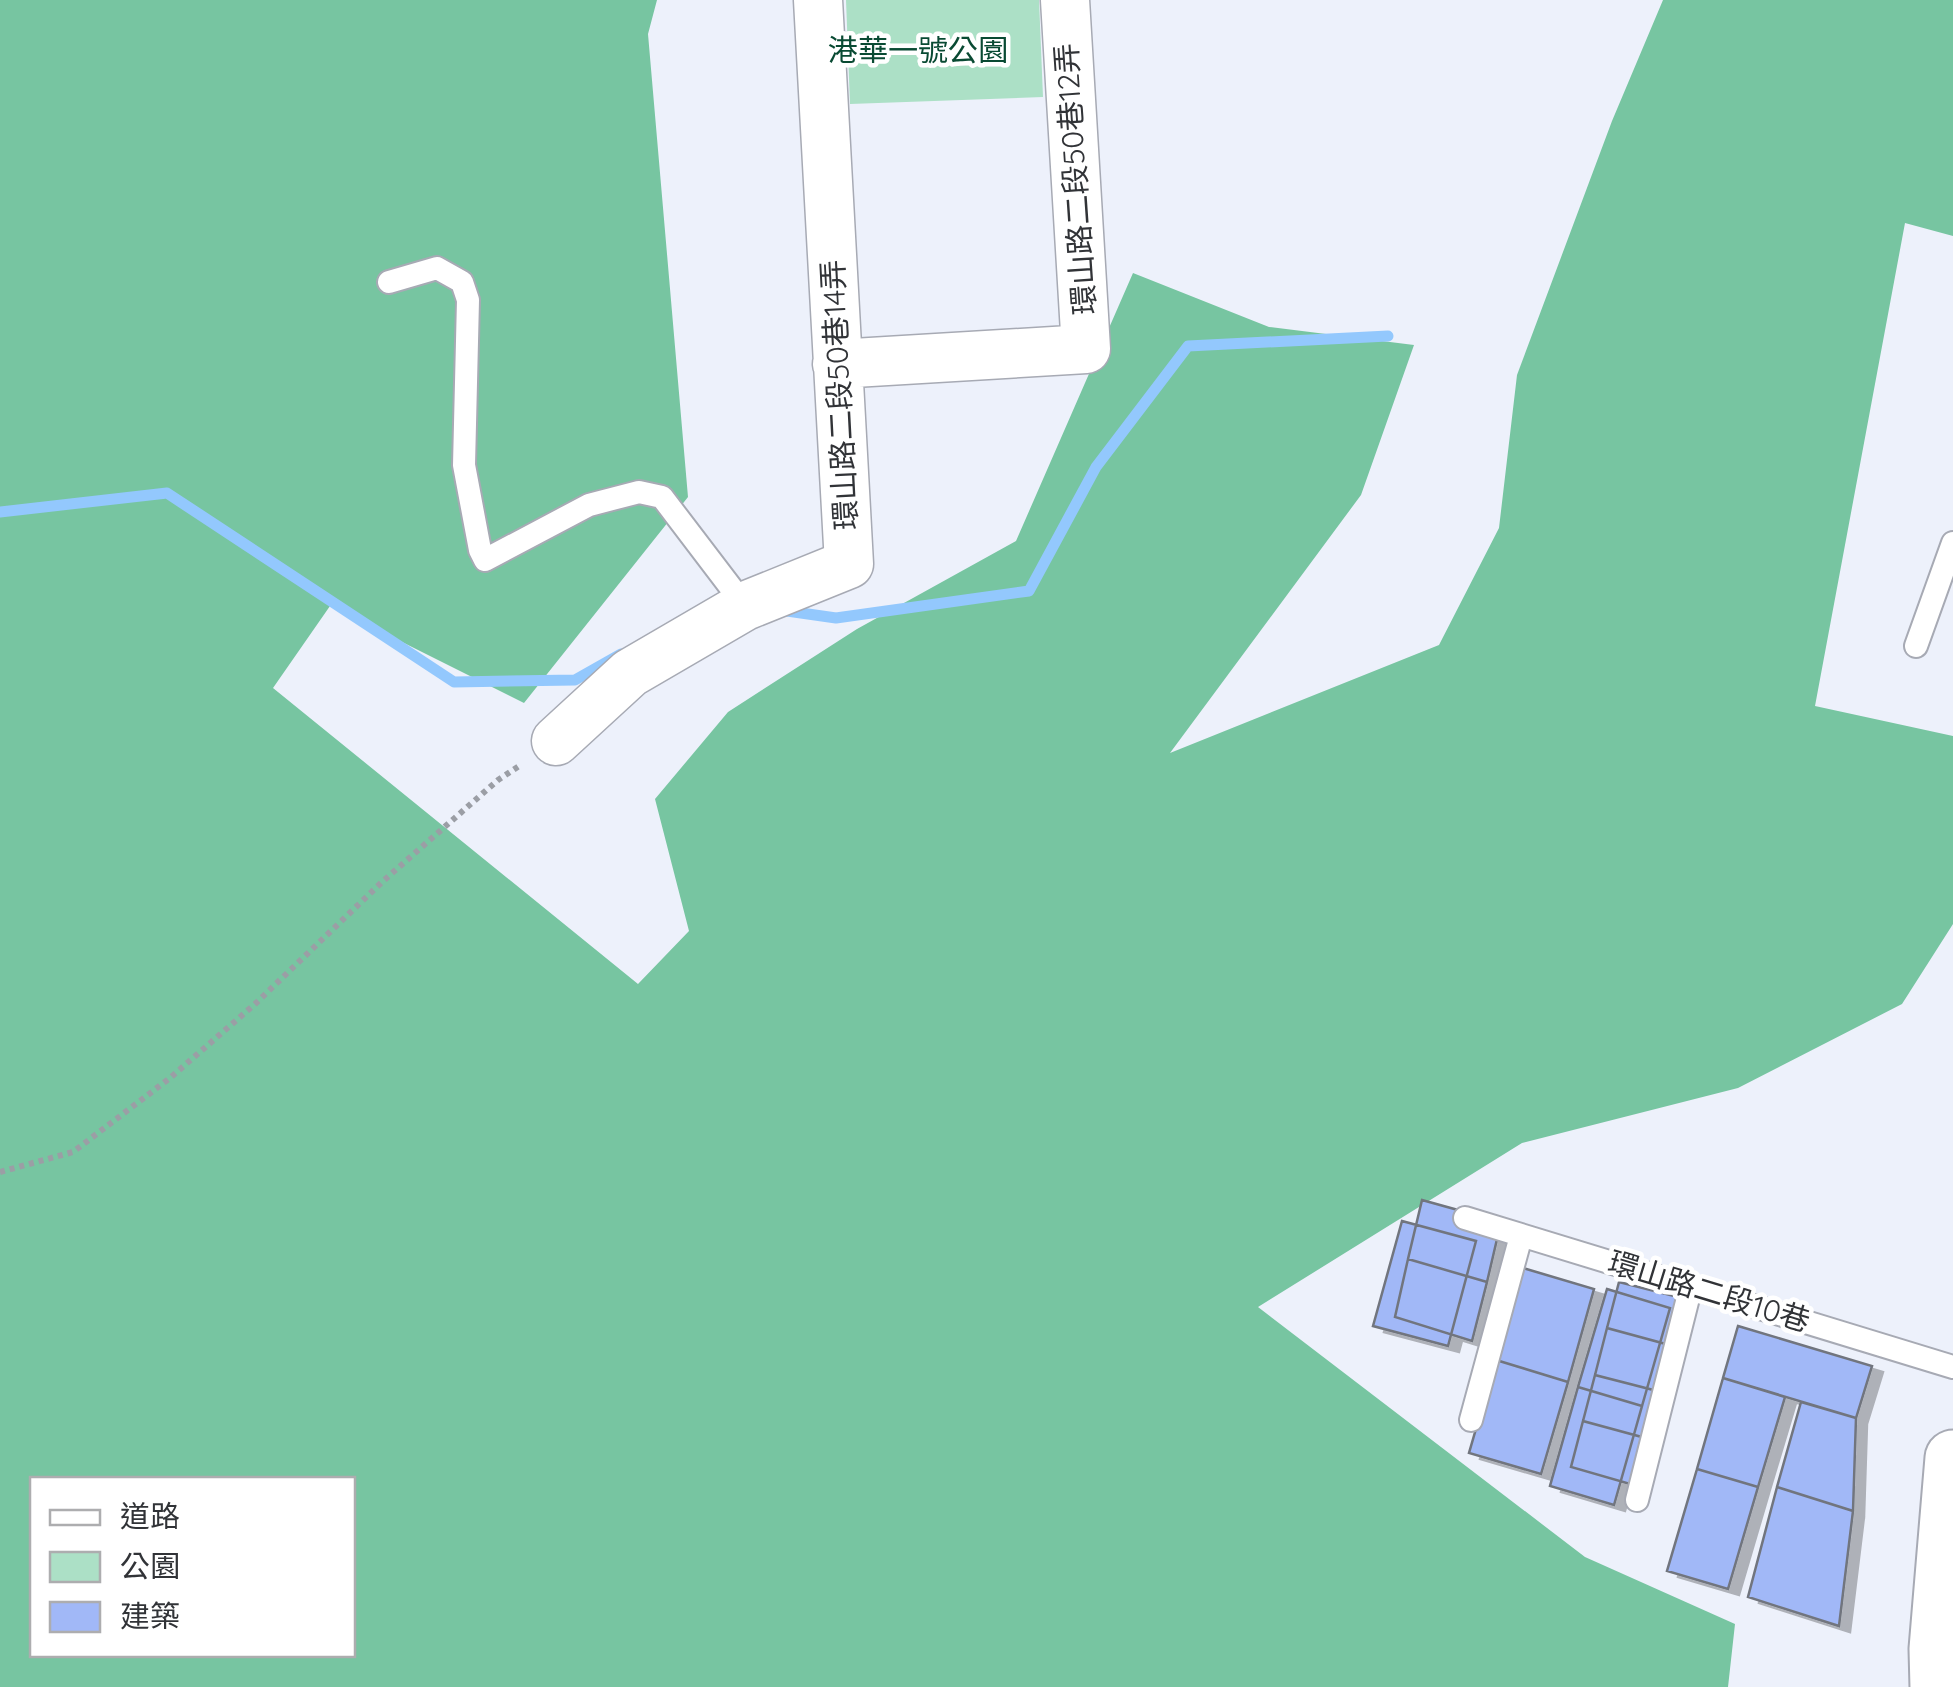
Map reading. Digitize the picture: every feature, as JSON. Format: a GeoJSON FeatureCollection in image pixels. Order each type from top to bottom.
{"type":"FeatureCollection","features":[{"type":"Feature","properties":{"kind":"street","name":"環山路二段50巷14弄"},"geometry":{"type":"LineString","coordinates":[[556,741],[630,673],[729,615],[849,564],[818,0]]}},
{"type":"Feature","properties":{"kind":"street","name":"環山路二段50巷12弄"},"geometry":{"type":"LineString","coordinates":[[837,364],[1086,349],[1064,0]]}},
{"type":"Feature","properties":{"kind":"street"},"geometry":{"type":"LineString","coordinates":[[1937,1668],[1953,1458]]}},
{"type":"Feature","properties":{"kind":"lane"},"geometry":{"type":"LineString","coordinates":[[389,282],[436,268],[462,282],[468,300],[464,465],[485,560],[588,505],[639,492],[662,497],[729,615]]}},
{"type":"Feature","properties":{"kind":"lane"},"geometry":{"type":"LineString","coordinates":[[1916,646],[1953,543]]}},
{"type":"Feature","properties":{"kind":"lane","name":"環山路二段10巷"},"geometry":{"type":"LineString","coordinates":[[1464,1218],[1953,1367]]}},
{"type":"Feature","properties":{"kind":"lane"},"geometry":{"type":"LineString","coordinates":[[1470,1420],[1521,1236]]}},
{"type":"Feature","properties":{"kind":"lane"},"geometry":{"type":"LineString","coordinates":[[1637,1500],[1691,1286]]}},
{"type":"Feature","properties":{"kind":"path"},"geometry":{"type":"LineString","coordinates":[[0,1172],[74,1152],[170,1078],[498,780],[556,741]]}},
{"type":"Feature","properties":{"kind":"green space"},"geometry":{"type":"Polygon","coordinates":[[[0,0],[657,0],[648,34],[688,497],[524,703],[330,606],[273,688],[638,984],[689,931],[655,799],[728,712],[857,629],[1016,541],[1133,273],[1269,327],[1414,345],[1361,495],[1170,753],[1439,645],[1499,528],[1517,375],[1612,121],[1663,0],[1953,0],[1953,236],[1905,223],[1815,706],[1953,736],[1953,924],[1902,1004],[1738,1088],[1522,1143],[1258,1307],[1585,1557],[1735,1624],[1728,1687],[0,1687],[0,0]]]}},
{"type":"Feature","properties":{"kind":"green space","name":"港華一號公園"},"geometry":{"type":"Polygon","coordinates":[[[846,0],[1039,0],[1043,97],[850,104],[846,0]]]}},
{"type":"Feature","properties":{"kind":"building"},"geometry":{"type":"Polygon","coordinates":[[[1422,1200],[1501,1222],[1487,1282],[1408,1259],[1422,1200]]]}},
{"type":"Feature","properties":{"kind":"building"},"geometry":{"type":"Polygon","coordinates":[[[1402,1221],[1476,1241],[1448,1346],[1373,1326],[1402,1221]]]}},
{"type":"Feature","properties":{"kind":"building"},"geometry":{"type":"Polygon","coordinates":[[[1408,1259],[1487,1282],[1472,1341],[1395,1317],[1408,1259]]]}},
{"type":"Feature","properties":{"kind":"building"},"geometry":{"type":"Polygon","coordinates":[[[1523,1268],[1594,1289],[1568,1382],[1496,1360],[1523,1268]]]}},
{"type":"Feature","properties":{"kind":"building"},"geometry":{"type":"Polygon","coordinates":[[[1619,1282],[1686,1299],[1673,1346],[1607,1328],[1619,1282]]]}},
{"type":"Feature","properties":{"kind":"building"},"geometry":{"type":"Polygon","coordinates":[[[1607,1289],[1670,1308],[1642,1406],[1578,1387],[1607,1289]]]}},
{"type":"Feature","properties":{"kind":"building"},"geometry":{"type":"Polygon","coordinates":[[[1738,1326],[1872,1366],[1856,1418],[1723,1378],[1738,1326]]]}},
{"type":"Feature","properties":{"kind":"building"},"geometry":{"type":"Polygon","coordinates":[[[1607,1328],[1673,1346],[1661,1392],[1595,1375],[1607,1328]]]}},
{"type":"Feature","properties":{"kind":"building"},"geometry":{"type":"Polygon","coordinates":[[[1496,1360],[1568,1382],[1541,1474],[1469,1453],[1496,1360]]]}},
{"type":"Feature","properties":{"kind":"building"},"geometry":{"type":"Polygon","coordinates":[[[1595,1375],[1661,1392],[1649,1439],[1583,1421],[1595,1375]]]}},
{"type":"Feature","properties":{"kind":"building"},"geometry":{"type":"Polygon","coordinates":[[[1723,1378],[1785,1397],[1758,1487],[1697,1469],[1723,1378]]]}},
{"type":"Feature","properties":{"kind":"building"},"geometry":{"type":"Polygon","coordinates":[[[1578,1387],[1642,1406],[1614,1505],[1550,1486],[1578,1387]]]}},
{"type":"Feature","properties":{"kind":"building"},"geometry":{"type":"Polygon","coordinates":[[[1801,1402],[1856,1418],[1853,1511],[1777,1487],[1801,1402]]]}},
{"type":"Feature","properties":{"kind":"building"},"geometry":{"type":"Polygon","coordinates":[[[1583,1421],[1649,1439],[1637,1486],[1571,1467],[1583,1421]]]}},
{"type":"Feature","properties":{"kind":"building"},"geometry":{"type":"Polygon","coordinates":[[[1697,1469],[1758,1487],[1728,1589],[1667,1571],[1697,1469]]]}},
{"type":"Feature","properties":{"kind":"building"},"geometry":{"type":"Polygon","coordinates":[[[1777,1487],[1853,1511],[1839,1626],[1748,1597],[1777,1487]]]}},
{"type":"Feature","properties":{"kind":"waterway"},"geometry":{"type":"LineString","coordinates":[[780,610],[836,618],[1029,591],[1096,467],[1188,346],[1388,336]]}},
{"type":"Feature","properties":{"kind":"waterway"},"geometry":{"type":"LineString","coordinates":[[0,512],[167,493],[454,682],[575,680],[621,654]]}}]}
